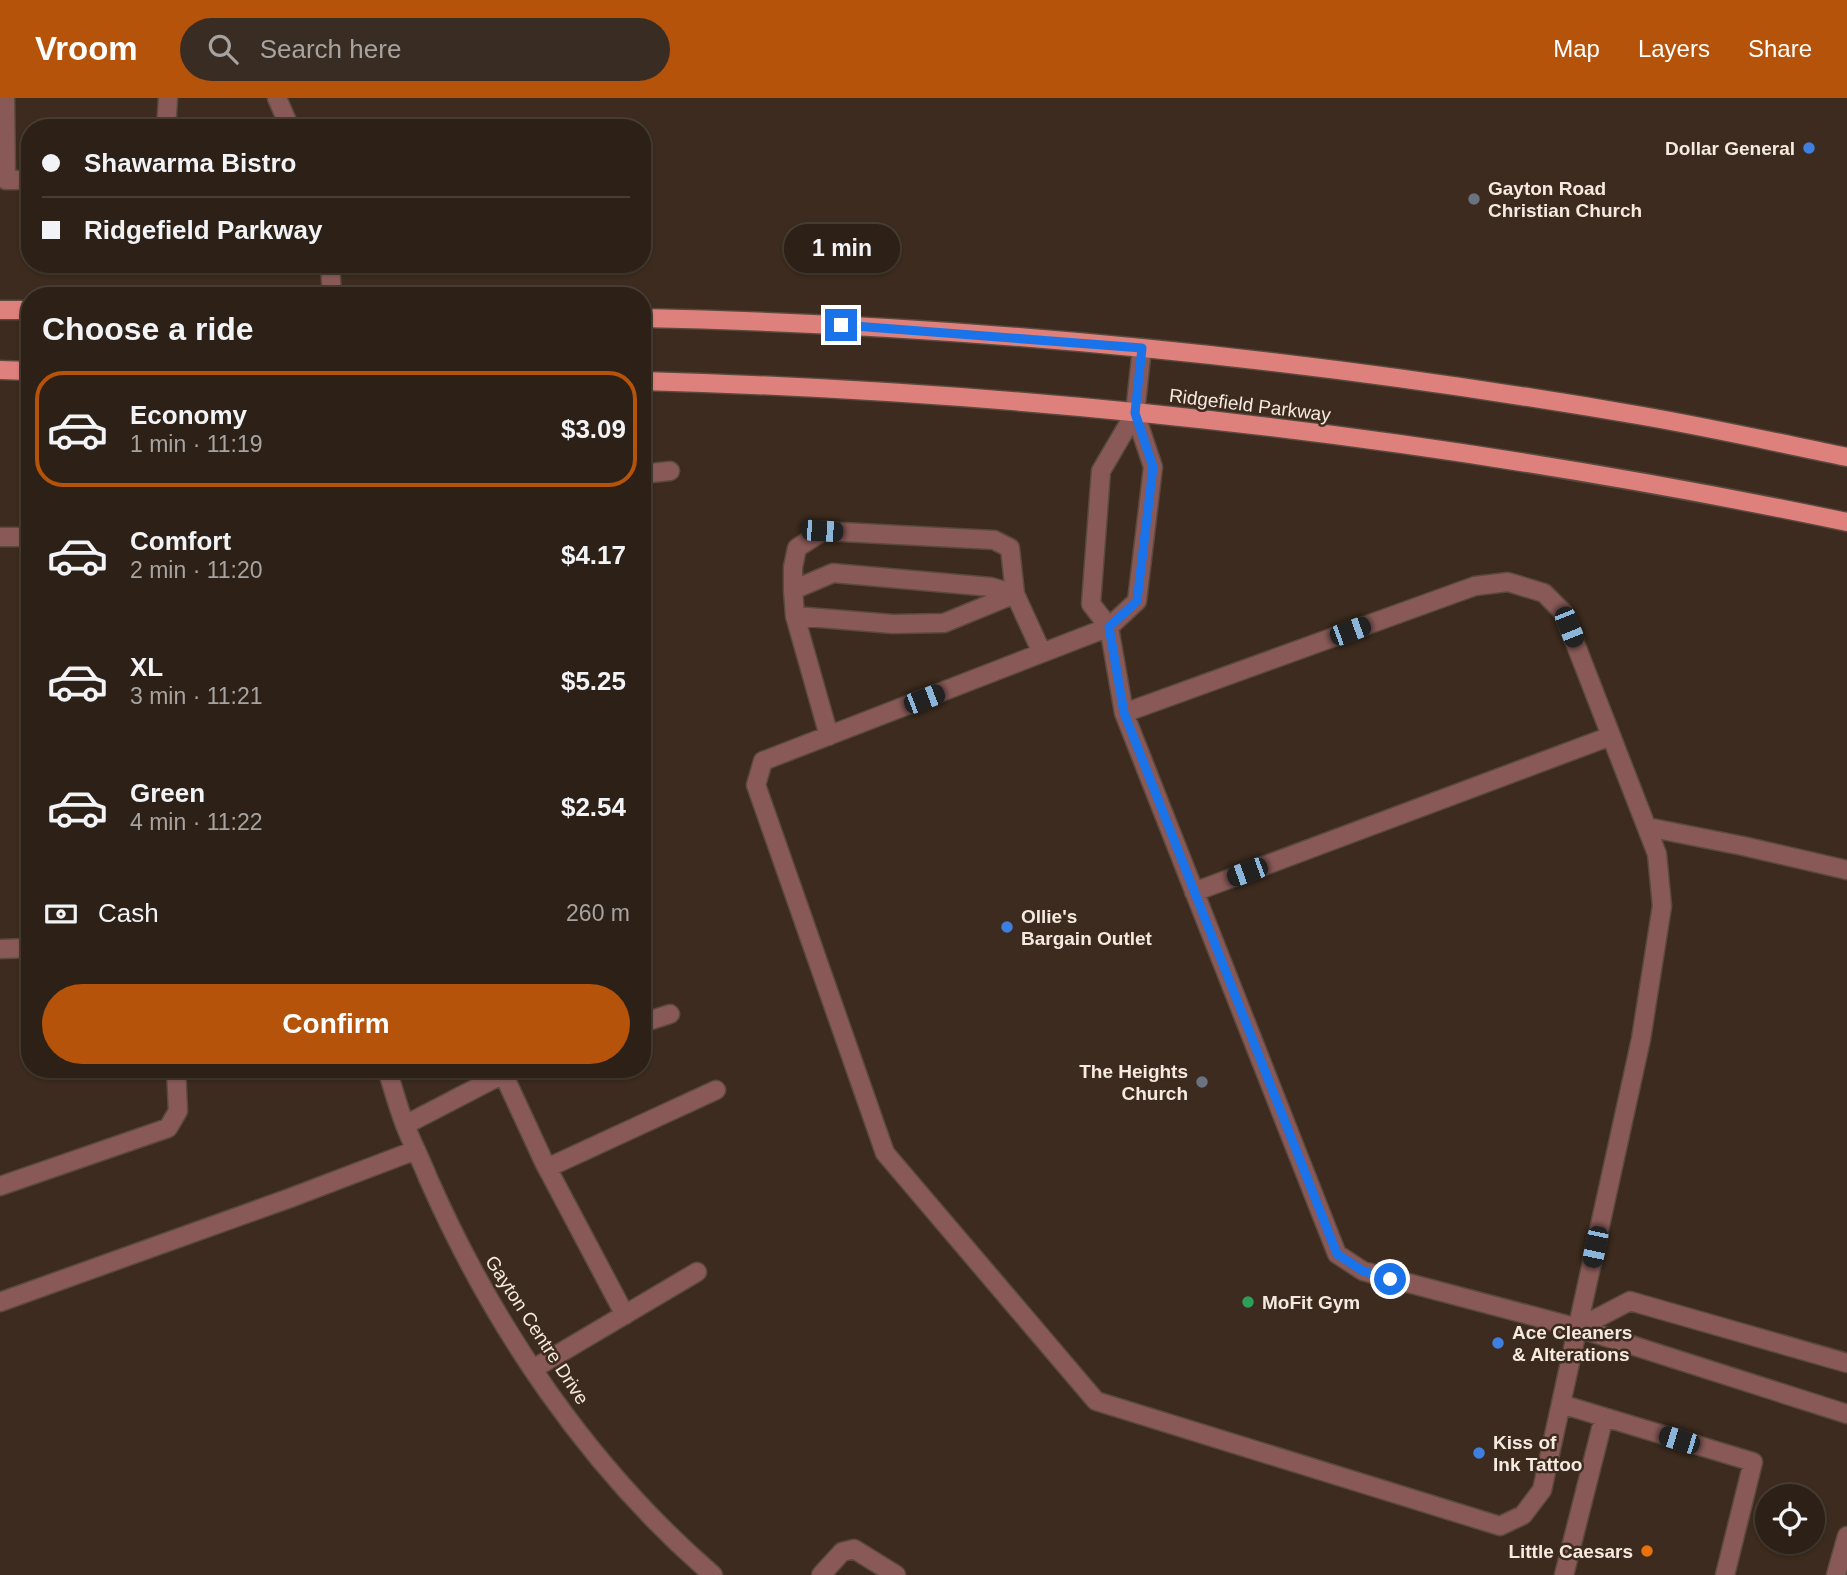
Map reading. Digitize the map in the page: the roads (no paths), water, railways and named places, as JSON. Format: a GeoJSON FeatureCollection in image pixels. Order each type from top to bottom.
{"type":"FeatureCollection","features":[{"type":"Feature","properties":{"kind":"main road"},"geometry":{"type":"LineString","coordinates":[[0,310],[21,310]]}},
{"type":"Feature","properties":{"kind":"main road"},"geometry":{"type":"LineString","coordinates":[[651,318],[880,327],[1142,348],[1360,373],[1646,417],[1847,457]]}},
{"type":"Feature","properties":{"kind":"main road"},"geometry":{"type":"LineString","coordinates":[[0,370],[21,371]]}},
{"type":"Feature","properties":{"kind":"main road","name":"Ridgefield Parkway"},"geometry":{"type":"LineString","coordinates":[[651,381],[843,388],[1013,401],[1290,430],[1427,448],[1699,492],[1847,522]]}},
{"type":"Feature","properties":{"kind":"street"},"geometry":{"type":"LineString","coordinates":[[5,98],[6,180],[21,180]]}},
{"type":"Feature","properties":{"kind":"street"},"geometry":{"type":"LineString","coordinates":[[166,119],[167,98]]}},
{"type":"Feature","properties":{"kind":"street"},"geometry":{"type":"LineString","coordinates":[[277,98],[286,119]]}},
{"type":"Feature","properties":{"kind":"street"},"geometry":{"type":"LineString","coordinates":[[1142,348],[1135,413],[1101,471],[1091,604],[1109,627],[1124,713],[1337,1254],[1363,1271],[1578,1328],[1847,1414]]}},
{"type":"Feature","properties":{"kind":"street"},"geometry":{"type":"LineString","coordinates":[[1124,713],[1475,586],[1508,582],[1544,593],[1563,612],[1657,854],[1662,906],[1641,1039],[1542,1490],[1522,1515],[1500,1526],[1096,1401],[885,1153],[756,786],[763,761],[1109,627],[1137,601],[1153,467],[1135,413]]}},
{"type":"Feature","properties":{"kind":"street"},"geometry":{"type":"LineString","coordinates":[[651,473],[670,471]]}},
{"type":"Feature","properties":{"kind":"street"},"geometry":{"type":"LineString","coordinates":[[830,736],[794,616],[793,567],[797,548],[822,531],[995,540],[1010,548],[1015,594],[1042,653]]}},
{"type":"Feature","properties":{"kind":"street"},"geometry":{"type":"LineString","coordinates":[[0,537],[21,537]]}},
{"type":"Feature","properties":{"kind":"street"},"geometry":{"type":"LineString","coordinates":[[793,590],[833,573],[991,587],[1015,594]]}},
{"type":"Feature","properties":{"kind":"street"},"geometry":{"type":"LineString","coordinates":[[794,616],[893,624],[944,623],[1015,594]]}},
{"type":"Feature","properties":{"kind":"street"},"geometry":{"type":"LineString","coordinates":[[1194,892],[1611,736]]}},
{"type":"Feature","properties":{"kind":"street"},"geometry":{"type":"LineString","coordinates":[[1647,827],[1847,870]]}},
{"type":"Feature","properties":{"kind":"street"},"geometry":{"type":"LineString","coordinates":[[0,949],[21,948]]}},
{"type":"Feature","properties":{"kind":"street"},"geometry":{"type":"LineString","coordinates":[[651,1020],[670,1014]]}},
{"type":"Feature","properties":{"kind":"street"},"geometry":{"type":"LineString","coordinates":[[0,1186],[168,1128],[178,1111],[176,1078]]}},
{"type":"Feature","properties":{"kind":"street","name":"Gayton Centre Drive"},"geometry":{"type":"LineString","coordinates":[[390,1078],[405,1125],[450,1227],[490,1303],[553,1400],[611,1472],[687,1552],[713,1575]]}},
{"type":"Feature","properties":{"kind":"street"},"geometry":{"type":"LineString","coordinates":[[405,1125],[493,1078]]}},
{"type":"Feature","properties":{"kind":"street"},"geometry":{"type":"LineString","coordinates":[[509,1078],[547,1168],[625,1315]]}},
{"type":"Feature","properties":{"kind":"street"},"geometry":{"type":"LineString","coordinates":[[547,1168],[716,1090]]}},
{"type":"Feature","properties":{"kind":"street"},"geometry":{"type":"LineString","coordinates":[[0,1302],[416,1150]]}},
{"type":"Feature","properties":{"kind":"street"},"geometry":{"type":"LineString","coordinates":[[533,1369],[697,1272]]}},
{"type":"Feature","properties":{"kind":"street"},"geometry":{"type":"LineString","coordinates":[[1578,1328],[1630,1301],[1847,1363]]}},
{"type":"Feature","properties":{"kind":"street"},"geometry":{"type":"LineString","coordinates":[[1561,1404],[1753,1462],[1725,1575]]}},
{"type":"Feature","properties":{"kind":"street"},"geometry":{"type":"LineString","coordinates":[[1564,1575],[1604,1417]]}},
{"type":"Feature","properties":{"kind":"street"},"geometry":{"type":"LineString","coordinates":[[1836,1575],[1847,1536]]}},
{"type":"Feature","properties":{"kind":"street"},"geometry":{"type":"LineString","coordinates":[[821,1575],[842,1552],[854,1549],[896,1575]]}},
{"type":"Feature","properties":{"kind":"place","name":"Dollar General"},"geometry":{"type":"Point","coordinates":[1809,148]}},
{"type":"Feature","properties":{"kind":"place","name":"Gayton Road Christian Church"},"geometry":{"type":"Point","coordinates":[1474,199]}},
{"type":"Feature","properties":{"kind":"place","name":"Ollie's Bargain Outlet"},"geometry":{"type":"Point","coordinates":[1007,927]}},
{"type":"Feature","properties":{"kind":"place","name":"The Heights Church"},"geometry":{"type":"Point","coordinates":[1202,1082]}},
{"type":"Feature","properties":{"kind":"place","name":"MoFit Gym"},"geometry":{"type":"Point","coordinates":[1248,1302]}},
{"type":"Feature","properties":{"kind":"place","name":"Ace Cleaners & Alterations"},"geometry":{"type":"Point","coordinates":[1498,1343]}},
{"type":"Feature","properties":{"kind":"place","name":"Kiss of Ink Tattoo"},"geometry":{"type":"Point","coordinates":[1479,1453]}},
{"type":"Feature","properties":{"kind":"place","name":"Little Caesars"},"geometry":{"type":"Point","coordinates":[1647,1551]}}]}
